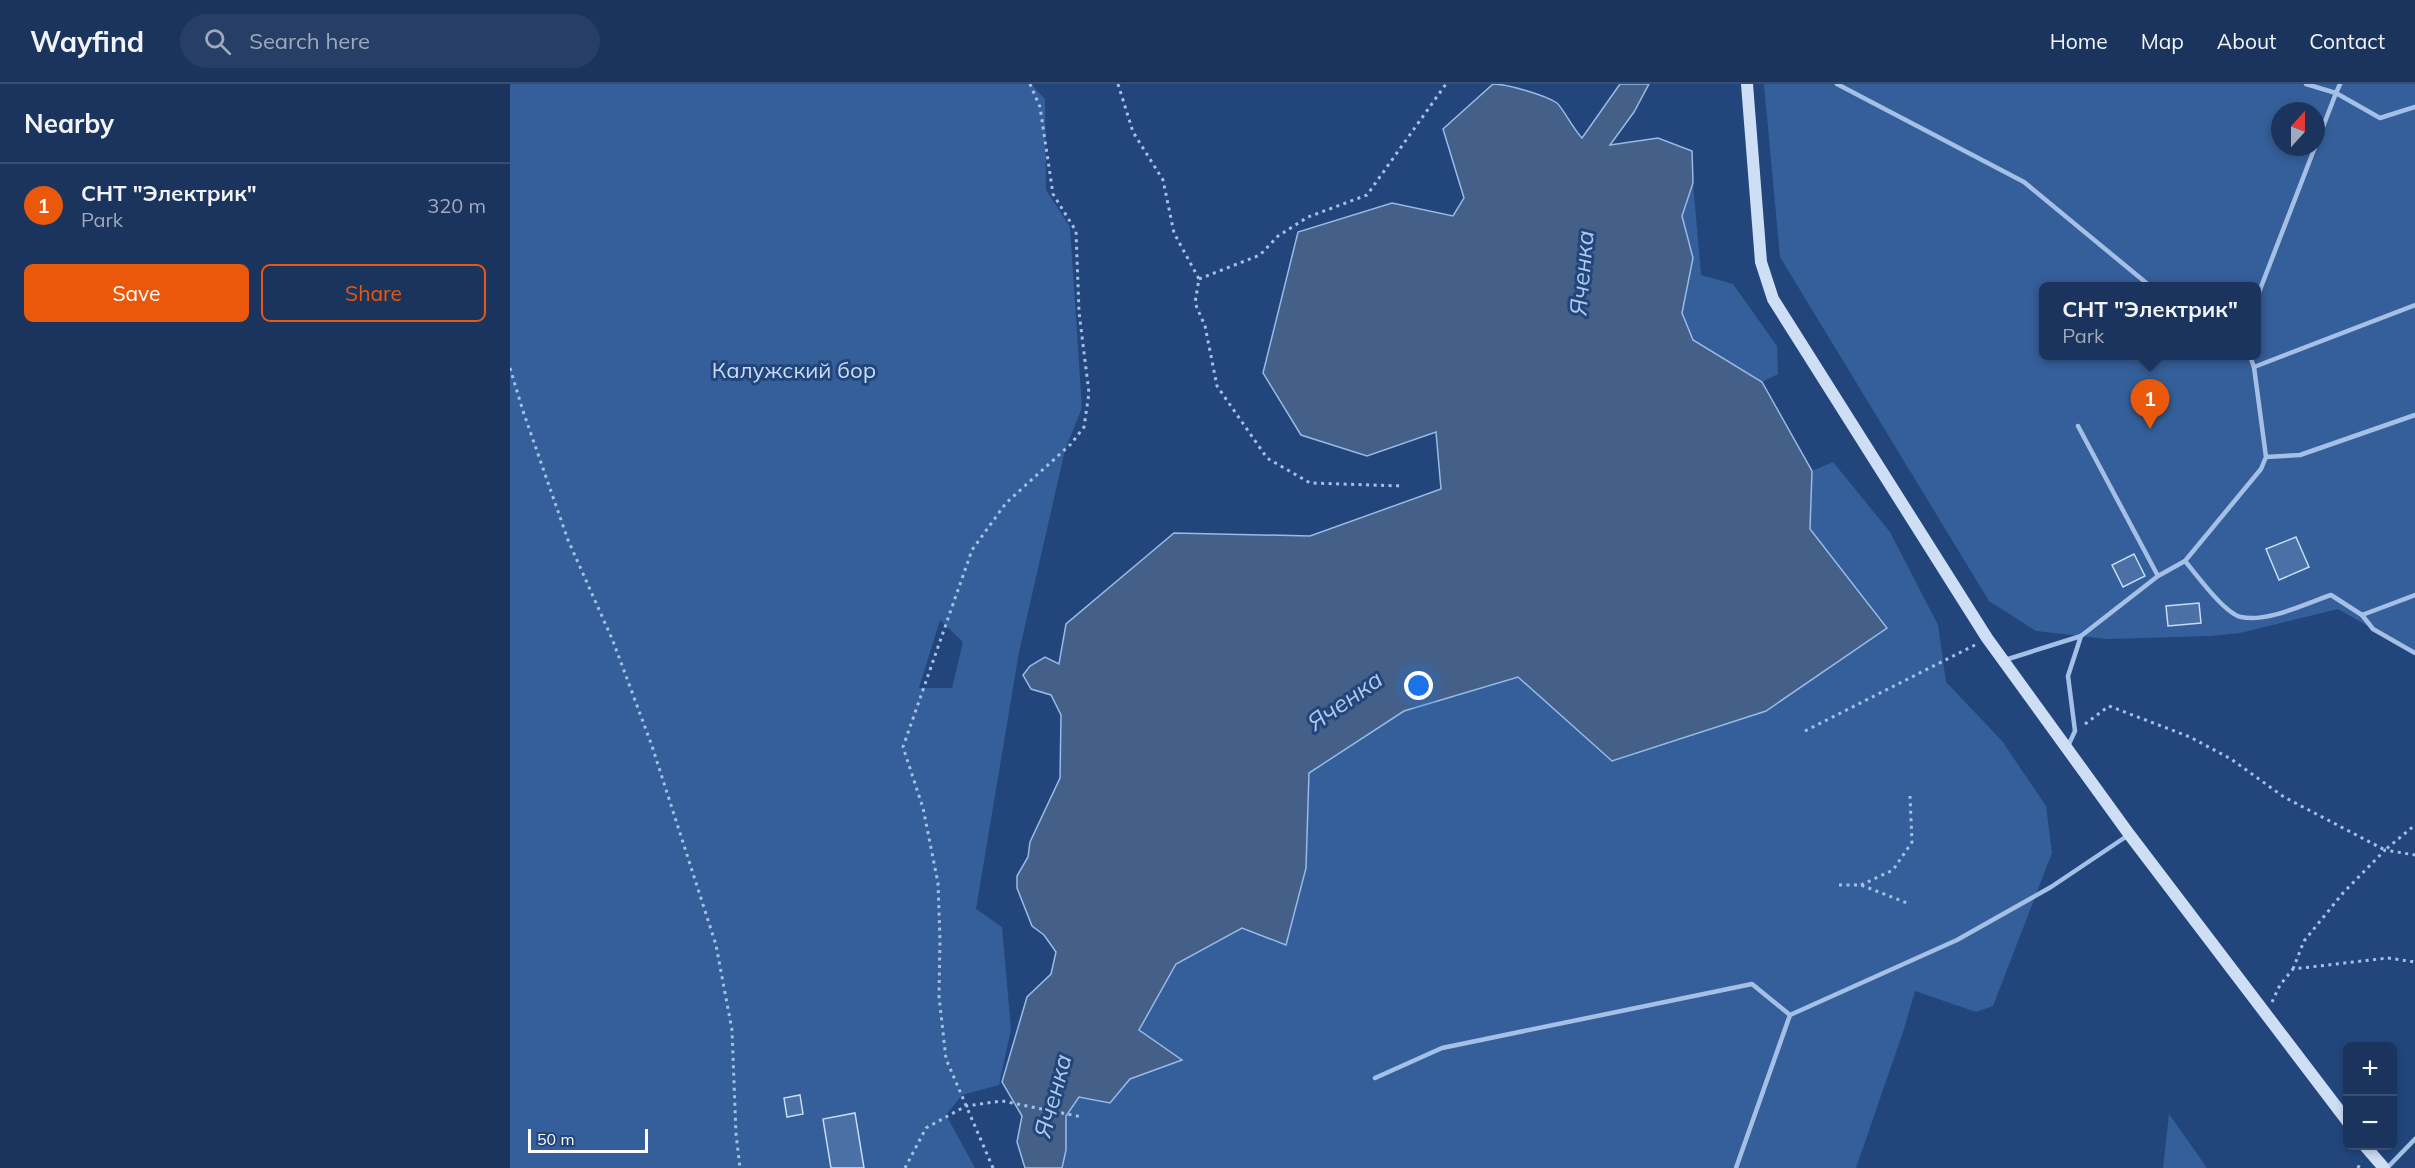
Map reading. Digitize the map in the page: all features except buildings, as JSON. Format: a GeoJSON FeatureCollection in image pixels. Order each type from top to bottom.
{"type":"FeatureCollection","features":[{"type":"Feature","properties":{"kind":"street"},"geometry":{"type":"LineString","coordinates":[[1747,84],[1761,262],[1773,299],[1987,638],[2129,834],[2343,1115]]}},
{"type":"Feature","properties":{"kind":"street"},"geometry":{"type":"LineString","coordinates":[[2369,1150],[2386,1168]]}},
{"type":"Feature","properties":{"kind":"lane"},"geometry":{"type":"LineString","coordinates":[[1837,84],[2024,182],[2145,282]]}},
{"type":"Feature","properties":{"kind":"lane"},"geometry":{"type":"LineString","coordinates":[[2306,84],[2336,93],[2380,118],[2415,107]]}},
{"type":"Feature","properties":{"kind":"lane"},"geometry":{"type":"LineString","coordinates":[[2325,122],[2340,84]]}},
{"type":"Feature","properties":{"kind":"lane"},"geometry":{"type":"LineString","coordinates":[[2261,287],[2312,156]]}},
{"type":"Feature","properties":{"kind":"lane"},"geometry":{"type":"LineString","coordinates":[[2254,367],[2415,305]]}},
{"type":"Feature","properties":{"kind":"lane"},"geometry":{"type":"LineString","coordinates":[[2003,660],[2081,636],[2158,576],[2186,561],[2261,468],[2266,457],[2251,360]]}},
{"type":"Feature","properties":{"kind":"lane"},"geometry":{"type":"LineString","coordinates":[[2266,457],[2300,455],[2415,415]]}},
{"type":"Feature","properties":{"kind":"lane"},"geometry":{"type":"LineString","coordinates":[[2078,426],[2158,576]]}},
{"type":"Feature","properties":{"kind":"lane"},"geometry":{"type":"LineString","coordinates":[[2186,561],[2214,597],[2239,617],[2262,618],[2331,595],[2362,615],[2373,629],[2415,653]]}},
{"type":"Feature","properties":{"kind":"lane"},"geometry":{"type":"LineString","coordinates":[[2362,615],[2415,595]]}},
{"type":"Feature","properties":{"kind":"lane"},"geometry":{"type":"LineString","coordinates":[[2067,749],[2076,731],[2068,676],[2081,636]]}},
{"type":"Feature","properties":{"kind":"lane"},"geometry":{"type":"LineString","coordinates":[[1736,1168],[1790,1015],[1958,940],[2050,887],[2129,834]]}},
{"type":"Feature","properties":{"kind":"lane"},"geometry":{"type":"LineString","coordinates":[[1375,1078],[1442,1048],[1752,984],[1790,1015]]}},
{"type":"Feature","properties":{"kind":"lane"},"geometry":{"type":"LineString","coordinates":[[2386,1168],[2415,1139]]}},
{"type":"Feature","properties":{"kind":"path"},"geometry":{"type":"LineString","coordinates":[[993,1168],[946,1059],[939,996],[938,883],[923,808],[903,747],[972,550],[1006,503],[1071,444],[1084,426],[1089,393],[1078,312],[1076,231],[1053,194],[1040,107],[1030,84]]}},
{"type":"Feature","properties":{"kind":"path"},"geometry":{"type":"LineString","coordinates":[[1118,84],[1133,132],[1163,180],[1173,233],[1199,279],[1196,303],[1205,326],[1216,386],[1267,458],[1310,483],[1403,486]]}},
{"type":"Feature","properties":{"kind":"path"},"geometry":{"type":"LineString","coordinates":[[1199,279],[1260,255],[1278,236],[1308,217],[1367,195],[1446,84]]}},
{"type":"Feature","properties":{"kind":"path"},"geometry":{"type":"LineString","coordinates":[[510,368],[568,540],[613,641],[652,746],[716,945],[732,1030],[736,1134],[740,1168]]}},
{"type":"Feature","properties":{"kind":"path"},"geometry":{"type":"LineString","coordinates":[[1805,731],[1987,638]]}},
{"type":"Feature","properties":{"kind":"path"},"geometry":{"type":"LineString","coordinates":[[2076,731],[2109,706],[2190,737],[2231,759],[2284,797],[2385,850],[2415,855]]}},
{"type":"Feature","properties":{"kind":"path"},"geometry":{"type":"LineString","coordinates":[[1861,885],[1893,870],[1912,842],[1910,796]]}},
{"type":"Feature","properties":{"kind":"path"},"geometry":{"type":"LineString","coordinates":[[2266,1014],[2280,985],[2293,969],[2304,941],[2343,893],[2385,850],[2415,825]]}},
{"type":"Feature","properties":{"kind":"path"},"geometry":{"type":"LineString","coordinates":[[1839,885],[1861,885],[1907,903]]}},
{"type":"Feature","properties":{"kind":"path"},"geometry":{"type":"LineString","coordinates":[[2293,969],[2388,958],[2415,962]]}},
{"type":"Feature","properties":{"kind":"path"},"geometry":{"type":"LineString","coordinates":[[905,1168],[926,1128],[966,1106],[1002,1101],[1082,1116]]}},
{"type":"Feature","properties":{"kind":"green space","name":"Калужский бор"},"geometry":{"type":"Polygon","coordinates":[[[510,84],[1031,84],[1045,99],[1046,190],[1070,227],[1082,408],[1065,450],[1019,652],[976,909],[1002,927],[1011,1029],[999,1085],[962,1095],[946,1115],[975,1168],[510,1168],[510,84]],[[940,620],[919,688],[952,688],[963,642],[940,620]]]}},
{"type":"Feature","properties":{"kind":"green space"},"geometry":{"type":"Polygon","coordinates":[[[1764,84],[2415,84],[2415,653],[2338,609],[2240,633],[2210,636],[2107,639],[2036,631],[1989,601],[1780,257],[1764,84]]]}},
{"type":"Feature","properties":{"kind":"green space"},"geometry":{"type":"Polygon","coordinates":[[[1693,183],[1701,275],[1733,284],[1777,346],[1778,374],[1762,382],[1693,340],[1682,313],[1693,258],[1682,216],[1693,183]]]}},
{"type":"Feature","properties":{"kind":"green space"},"geometry":{"type":"Polygon","coordinates":[[[1833,462],[1890,532],[1938,625],[1946,682],[2002,741],[2046,806],[2052,853],[1993,1006],[1976,1012],[1915,991],[1856,1168],[1062,1168],[1066,1150],[1066,1116],[1079,1097],[1110,1103],[1130,1079],[1182,1060],[1139,1030],[1176,964],[1242,928],[1286,945],[1306,868],[1309,773],[1404,711],[1518,677],[1612,761],[1886,628],[1810,529],[1812,471],[1833,462]]]}},
{"type":"Feature","properties":{"kind":"green space"},"geometry":{"type":"Polygon","coordinates":[[[2169,1114],[2207,1168],[2163,1168],[2169,1114]]]}},
{"type":"Feature","properties":{"kind":"water","name":"Яченка"},"geometry":{"type":"Polygon","coordinates":[[[1493,84],[1526,90],[1557,103],[1582,138],[1620,84],[1649,84],[1634,112],[1610,145],[1658,138],[1692,151],[1693,183],[1682,216],[1693,258],[1682,313],[1693,340],[1762,382],[1812,471],[1810,529],[1887,628],[1766,711],[1612,761],[1518,677],[1404,711],[1309,773],[1306,868],[1286,945],[1242,928],[1176,964],[1139,1030],[1182,1060],[1130,1079],[1110,1103],[1079,1097],[1066,1116],[1066,1150],[1062,1168],[1025,1168],[1017,1142],[1022,1116],[1002,1082],[1027,997],[1051,974],[1056,952],[1044,935],[1032,926],[1017,888],[1017,876],[1028,857],[1030,842],[1060,778],[1061,715],[1051,695],[1031,689],[1023,675],[1030,666],[1045,657],[1059,664],[1066,624],[1174,533],[1310,536],[1441,489],[1436,432],[1367,456],[1301,435],[1263,373],[1298,232],[1392,203],[1453,216],[1464,198],[1443,129],[1493,84]]]}},
{"type":"Feature","properties":{"kind":"place","name":"СНТ \"Электрик\""},"geometry":{"type":"Point","coordinates":[2150,429]}}]}
